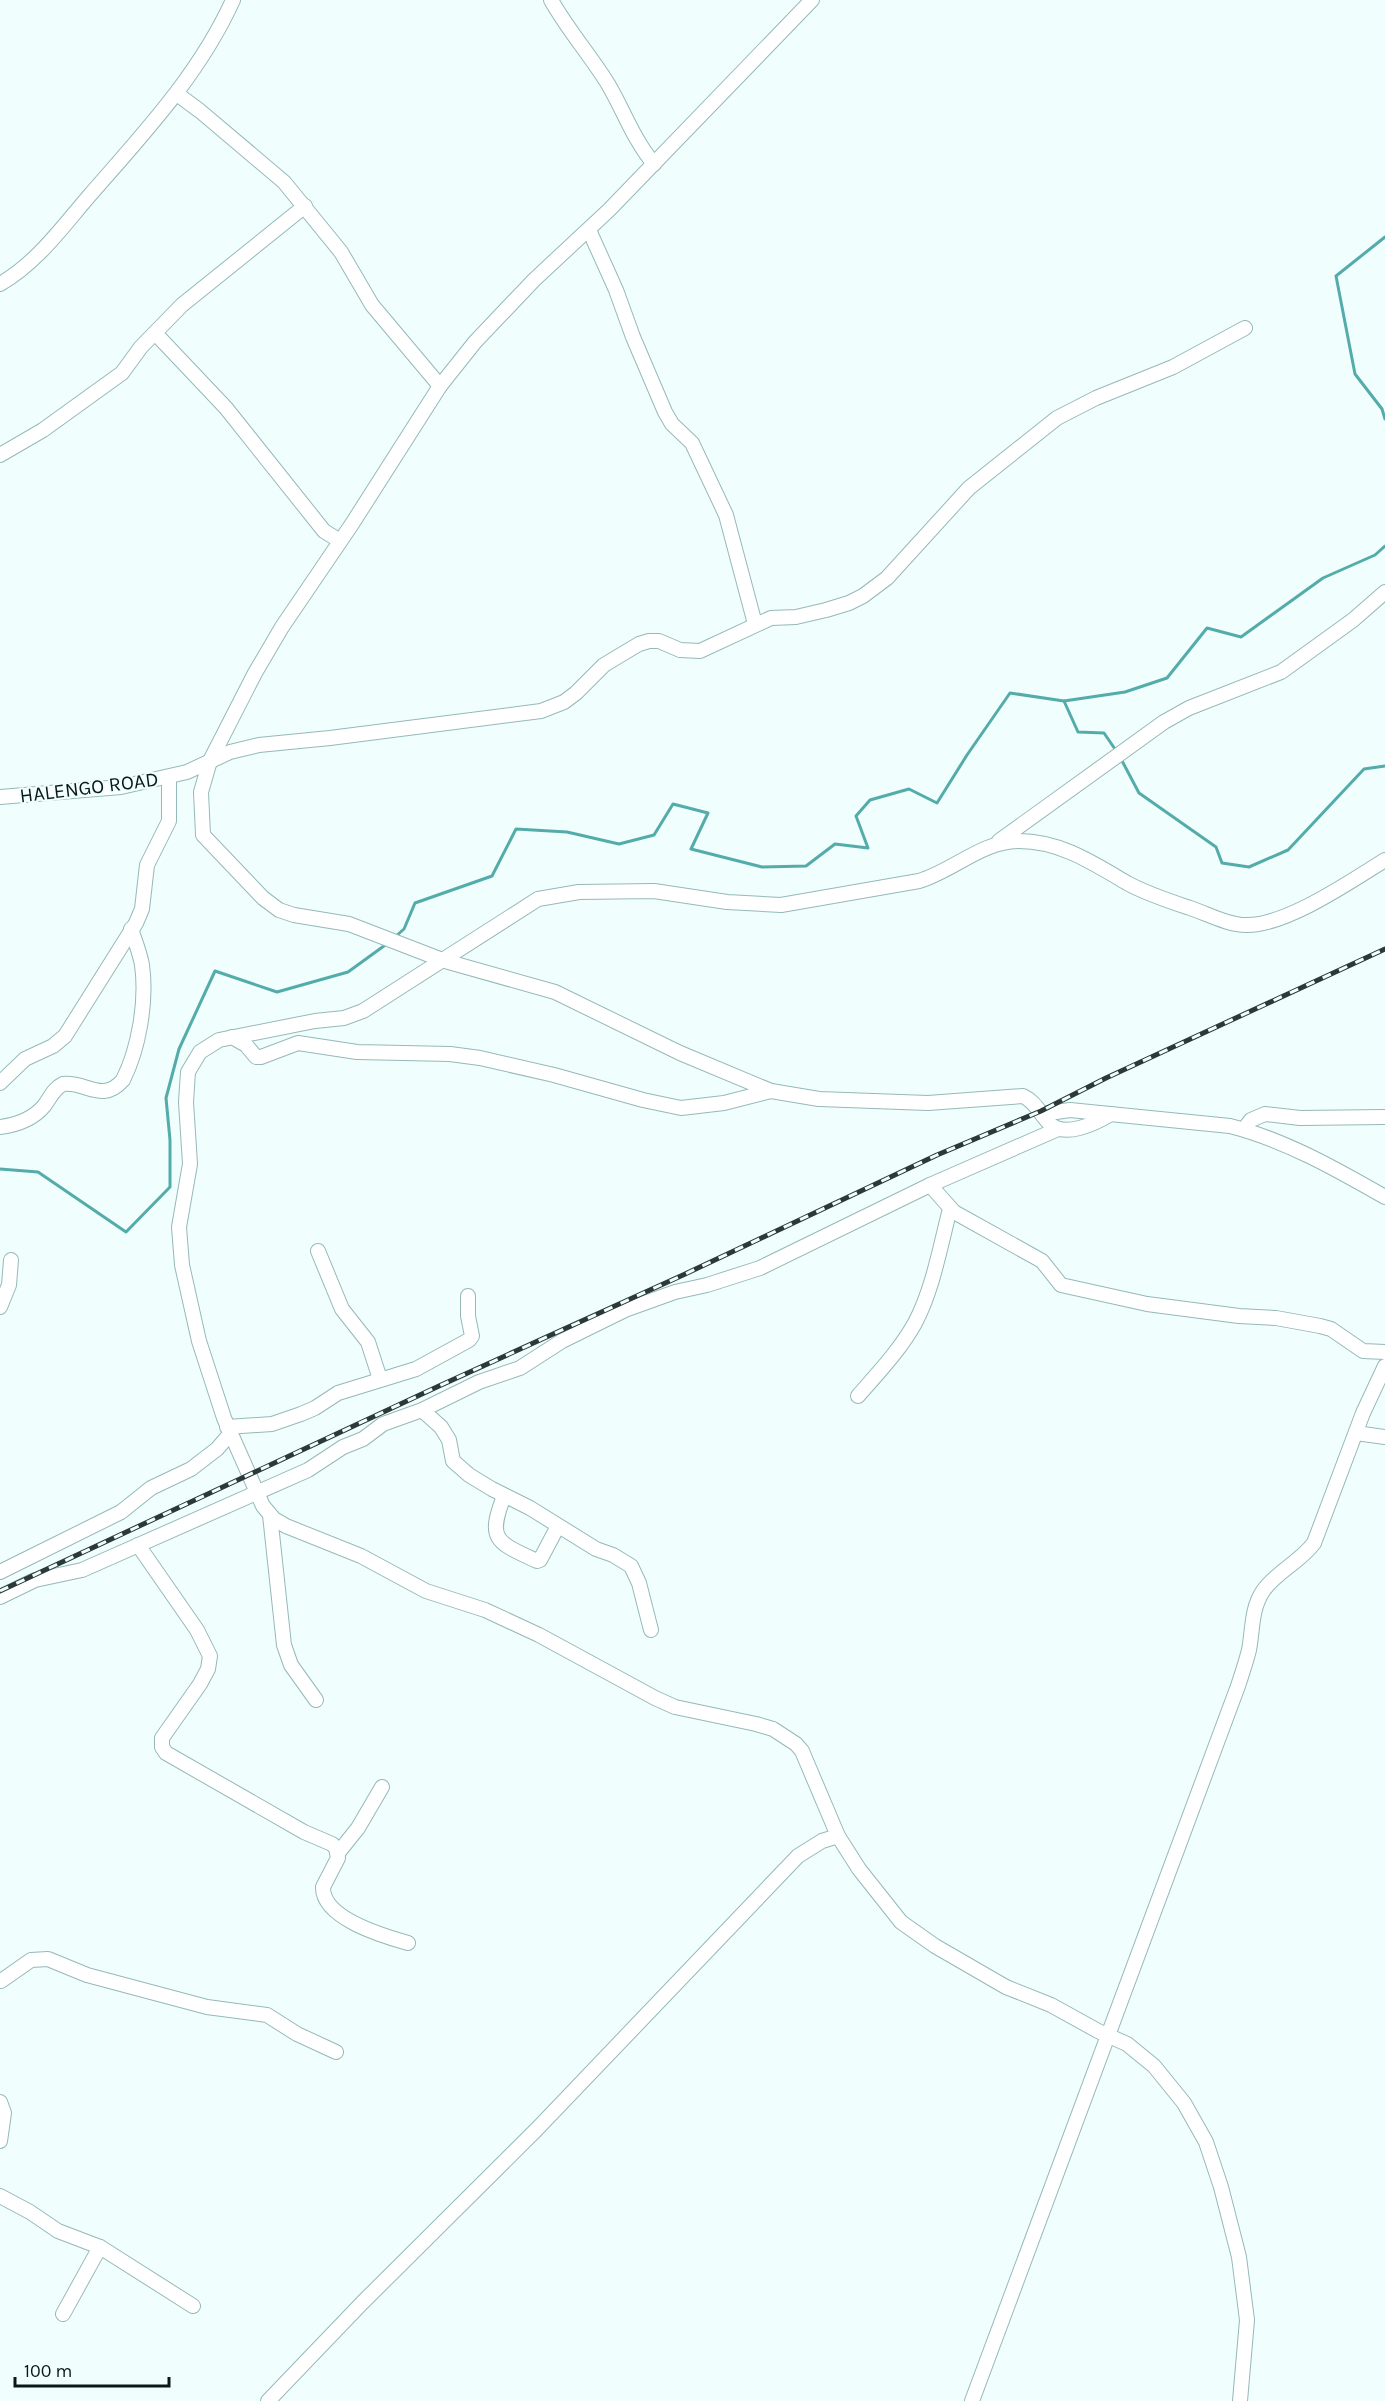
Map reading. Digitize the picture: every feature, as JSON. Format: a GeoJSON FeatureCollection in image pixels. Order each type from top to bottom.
{"type":"FeatureCollection","features":[{"type":"Feature","properties":{"kind":"street"},"geometry":{"type":"LineString","coordinates":[[0,284],[35,259],[177,94],[221,27],[233,0]]}},
{"type":"Feature","properties":{"kind":"street"},"geometry":{"type":"LineString","coordinates":[[552,0],[576,42],[609,85],[638,142],[654,164]]}},
{"type":"Feature","properties":{"kind":"street"},"geometry":{"type":"LineString","coordinates":[[812,0],[589,230],[504,312],[440,386],[282,627],[210,761],[201,792],[201,826],[203,835],[263,898],[279,910],[294,915],[349,924],[439,958],[555,992],[680,1053],[771,1091],[819,1099],[928,1103],[1019,1096],[1030,1100],[1050,1124],[1058,1129]]}},
{"type":"Feature","properties":{"kind":"street"},"geometry":{"type":"LineString","coordinates":[[177,94],[284,182],[341,252],[372,305],[440,386]]}},
{"type":"Feature","properties":{"kind":"street"},"geometry":{"type":"LineString","coordinates":[[0,455],[43,430],[122,373],[154,333],[182,305],[305,206]]}},
{"type":"Feature","properties":{"kind":"street"},"geometry":{"type":"LineString","coordinates":[[589,230],[665,412],[672,424],[692,443],[726,515],[755,624]]}},
{"type":"Feature","properties":{"kind":"street","name":"HALENGO ROAD"},"geometry":{"type":"LineString","coordinates":[[0,797],[121,787],[187,772],[230,752],[259,745],[541,711],[564,702],[604,665],[639,644],[659,641],[680,650],[700,651],[726,641],[755,624],[771,618],[796,617],[849,603],[863,596],[887,578],[975,482],[1057,418],[1096,398],[1173,367],[1245,328]]}},
{"type":"Feature","properties":{"kind":"street"},"geometry":{"type":"LineString","coordinates":[[154,333],[226,408],[324,531],[340,541]]}},
{"type":"Feature","properties":{"kind":"street"},"geometry":{"type":"LineString","coordinates":[[316,1700],[291,1665],[284,1645],[270,1515],[228,1431],[199,1341],[182,1265],[178,1227],[190,1164],[186,1102],[188,1072],[200,1052],[219,1040],[232,1036],[352,1015],[375,1005],[439,958],[538,899],[579,892],[654,891],[751,904],[802,903],[935,876],[994,844],[1052,805],[1164,722],[1189,708],[1281,672],[1353,620],[1385,592]]}},
{"type":"Feature","properties":{"kind":"street"},"geometry":{"type":"LineString","coordinates":[[0,1083],[25,1059],[53,1046],[65,1036],[131,930],[142,909],[147,865],[169,821],[169,777]]}},
{"type":"Feature","properties":{"kind":"street"},"geometry":{"type":"LineString","coordinates":[[994,844],[1018,841],[1052,846],[1090,860],[1141,890],[1246,926],[1260,924],[1292,913],[1346,885],[1385,860]]}},
{"type":"Feature","properties":{"kind":"street"},"geometry":{"type":"LineString","coordinates":[[0,1127],[32,1117],[45,1105],[54,1090],[63,1084],[107,1091],[119,1085],[123,1080],[137,1034],[143,985],[140,959],[131,930]]}},
{"type":"Feature","properties":{"kind":"street"},"geometry":{"type":"LineString","coordinates":[[232,1036],[246,1045],[256,1057],[298,1042],[357,1052],[441,1053],[480,1058],[572,1079],[643,1100],[681,1107],[724,1103],[771,1091]]}},
{"type":"Feature","properties":{"kind":"street"},"geometry":{"type":"LineString","coordinates":[[1042,1114],[1070,1110],[1213,1123],[1244,1129],[1319,1161],[1385,1197]]}},
{"type":"Feature","properties":{"kind":"street"},"geometry":{"type":"LineString","coordinates":[[0,1597],[36,1580],[82,1570],[308,1470],[343,1447],[363,1439],[383,1424],[422,1410],[479,1382],[520,1368],[562,1341],[625,1310],[675,1292],[707,1285],[760,1268],[930,1185],[1058,1129],[1084,1126],[1098,1122],[1111,1114]]}},
{"type":"Feature","properties":{"kind":"street"},"geometry":{"type":"LineString","coordinates":[[1244,1129],[1255,1117],[1270,1114],[1300,1118],[1385,1117]]}},
{"type":"Feature","properties":{"kind":"street"},"geometry":{"type":"LineString","coordinates":[[930,1185],[950,1209],[1042,1261],[1061,1285],[1147,1304],[1229,1315],[1276,1318],[1320,1326],[1331,1329],[1363,1351],[1385,1352]]}},
{"type":"Feature","properties":{"kind":"street"},"geometry":{"type":"LineString","coordinates":[[858,1396],[903,1342],[915,1322],[931,1281],[950,1209]]}},
{"type":"Feature","properties":{"kind":"street"},"geometry":{"type":"LineString","coordinates":[[318,1251],[342,1309],[368,1342],[380,1379]]}},
{"type":"Feature","properties":{"kind":"street"},"geometry":{"type":"LineString","coordinates":[[0,1307],[9,1285],[11,1260]]}},
{"type":"Feature","properties":{"kind":"street"},"geometry":{"type":"LineString","coordinates":[[0,1572],[121,1512],[151,1488],[191,1469],[217,1449],[228,1431],[268,1424],[315,1408],[338,1393],[416,1369],[471,1338],[468,1296]]}},
{"type":"Feature","properties":{"kind":"street"},"geometry":{"type":"LineString","coordinates":[[972,2401],[1238,1686],[1249,1649],[1254,1610],[1258,1599],[1266,1588],[1301,1558],[1314,1543],[1356,1433],[1384,1372]]}},
{"type":"Feature","properties":{"kind":"street"},"geometry":{"type":"LineString","coordinates":[[422,1410],[441,1427],[449,1440],[453,1461],[460,1469],[479,1482],[632,1566],[639,1583],[651,1630]]}},
{"type":"Feature","properties":{"kind":"street"},"geometry":{"type":"LineString","coordinates":[[1356,1433],[1385,1437]]}},
{"type":"Feature","properties":{"kind":"street"},"geometry":{"type":"LineString","coordinates":[[504,1496],[494,1525],[496,1535],[507,1545],[540,1560],[558,1526]]}},
{"type":"Feature","properties":{"kind":"street"},"geometry":{"type":"LineString","coordinates":[[270,1515],[286,1526],[361,1556],[426,1591],[484,1610],[539,1635],[665,1703],[756,1724],[785,1736],[796,1744],[805,1758],[838,1836],[859,1869],[891,1911],[911,1931],[1006,1987],[1064,2011],[1127,2044],[1159,2071],[1191,2114],[1206,2142],[1221,2187],[1242,2270],[1247,2320],[1240,2401]]}},
{"type":"Feature","properties":{"kind":"street"},"geometry":{"type":"LineString","coordinates":[[138,1545],[205,1641],[210,1656],[208,1669],[162,1738],[162,1747],[174,1759],[304,1832],[332,1844],[338,1853]]}},
{"type":"Feature","properties":{"kind":"street"},"geometry":{"type":"LineString","coordinates":[[382,1787],[358,1828],[338,1853],[338,1858],[322,1887],[326,1903],[338,1913],[368,1929],[408,1943]]}},
{"type":"Feature","properties":{"kind":"street"},"geometry":{"type":"LineString","coordinates":[[268,2401],[362,2303],[537,2129],[798,1856],[822,1841],[838,1836]]}},
{"type":"Feature","properties":{"kind":"street"},"geometry":{"type":"LineString","coordinates":[[0,1981],[31,1960],[48,1959],[87,1975],[196,2005],[267,2015],[303,2037],[336,2052]]}},
{"type":"Feature","properties":{"kind":"street"},"geometry":{"type":"LineString","coordinates":[[0,2103],[4,2112],[0,2141]]}},
{"type":"Feature","properties":{"kind":"street"},"geometry":{"type":"LineString","coordinates":[[0,2196],[30,2212],[58,2231],[100,2247],[193,2306]]}},
{"type":"Feature","properties":{"kind":"street"},"geometry":{"type":"LineString","coordinates":[[63,2314],[100,2247]]}},
{"type":"Feature","properties":{"kind":"waterway"},"geometry":{"type":"LineString","coordinates":[[1385,237],[1336,276],[1355,374],[1382,409],[1385,419]]}},
{"type":"Feature","properties":{"kind":"waterway"},"geometry":{"type":"LineString","coordinates":[[395,937],[404,929],[415,903],[492,876],[516,829],[567,832],[619,844],[654,835],[673,804],[708,813],[691,849],[762,867],[806,866],[835,844],[868,848],[856,816],[870,800],[909,789],[937,803],[1010,693],[1064,701],[1125,692],[1167,678],[1207,628],[1241,637],[1323,578],[1375,555],[1385,546]]}},
{"type":"Feature","properties":{"kind":"waterway"},"geometry":{"type":"LineString","coordinates":[[1064,701],[1078,732],[1104,733],[1117,752]]}},
{"type":"Feature","properties":{"kind":"waterway"},"geometry":{"type":"LineString","coordinates":[[1120,757],[1139,793],[1216,847],[1222,863],[1249,867],[1288,850],[1364,769],[1385,766]]}},
{"type":"Feature","properties":{"kind":"waterway"},"geometry":{"type":"LineString","coordinates":[[0,1169],[38,1172],[126,1232],[170,1187],[170,1140],[166,1098],[179,1049],[215,971],[277,992],[348,972],[388,943]]}},
{"type":"Feature","properties":{"kind":"railway"},"geometry":{"type":"LineString","coordinates":[[0,1591],[937,1155],[1041,1111],[1106,1078],[1385,949]]}}]}
